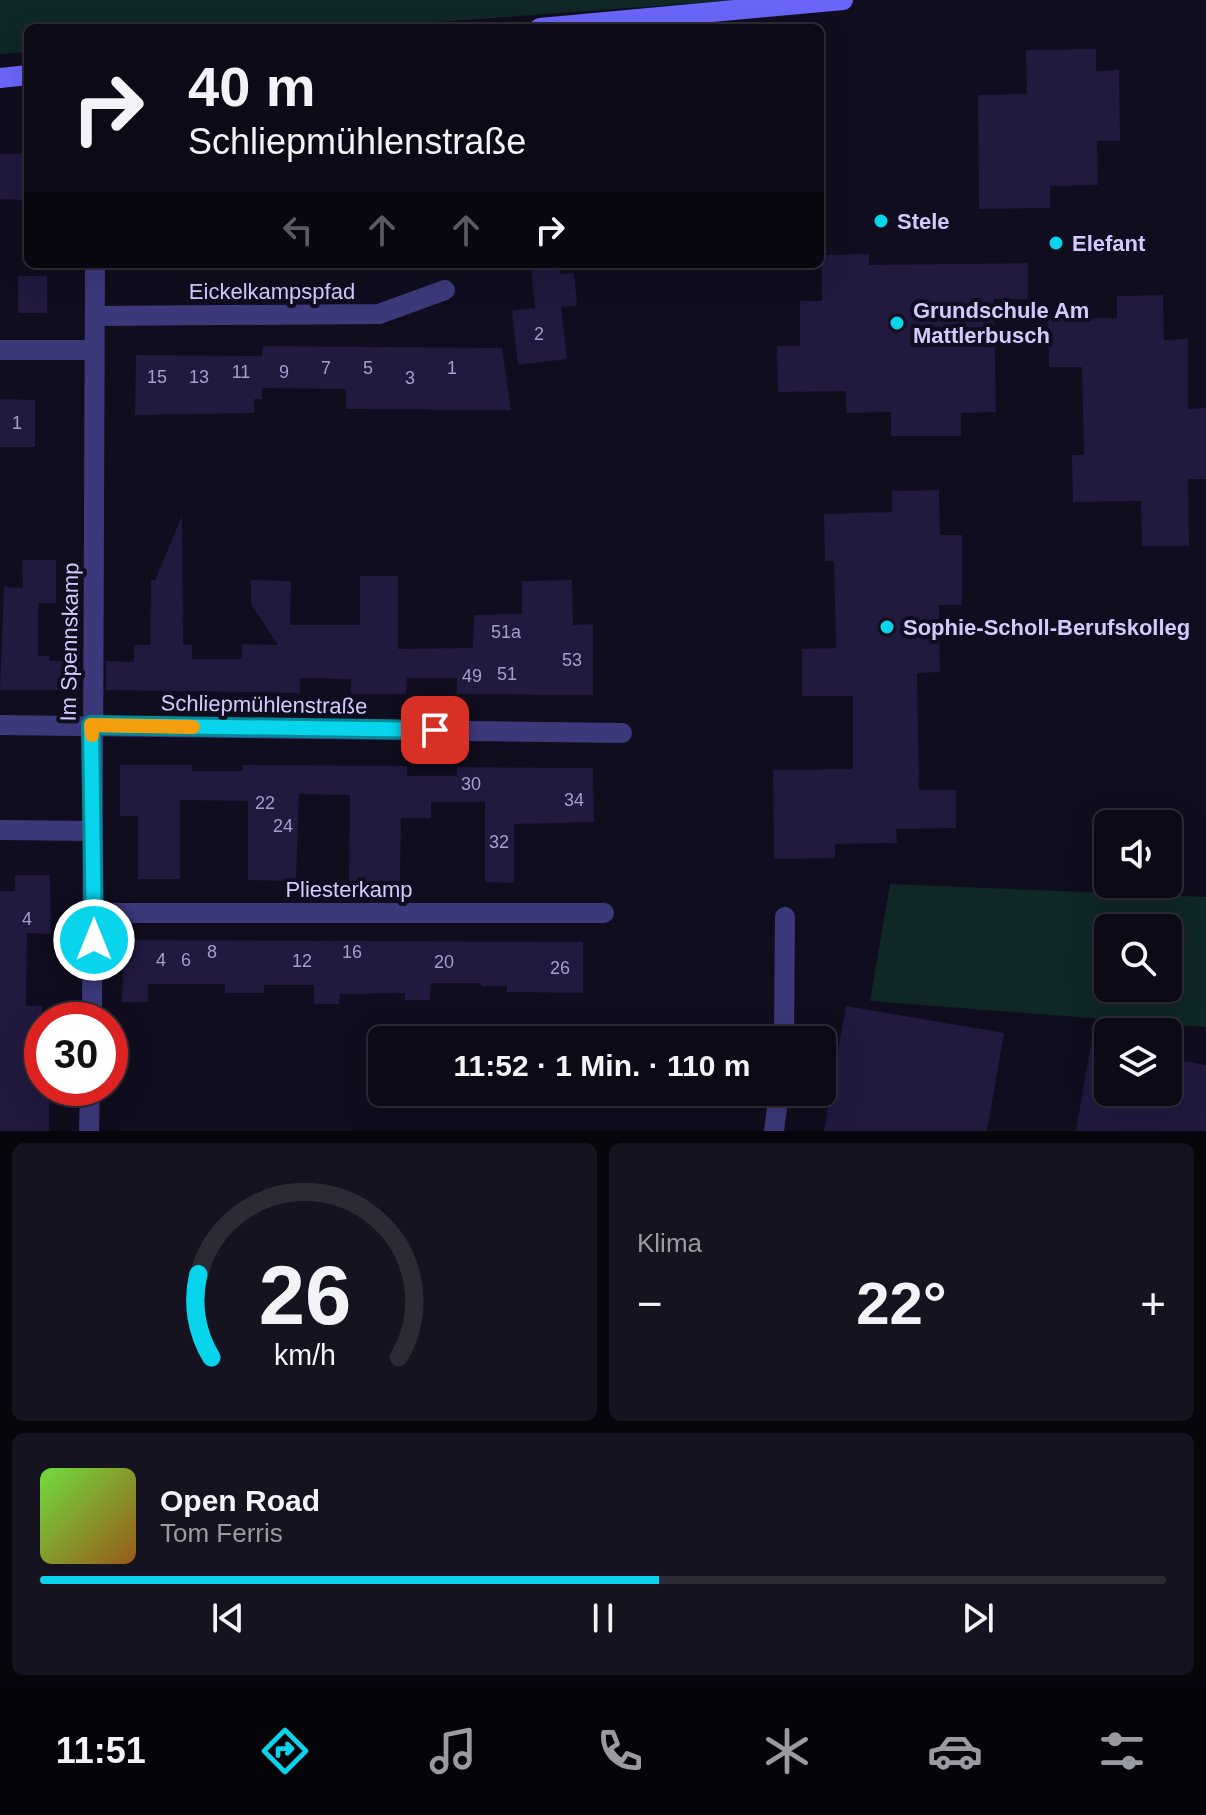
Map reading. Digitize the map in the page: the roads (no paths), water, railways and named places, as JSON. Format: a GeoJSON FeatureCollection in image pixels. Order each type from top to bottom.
{"type":"FeatureCollection","features":[{"type":"Feature","properties":{"kind":"street"},"geometry":{"type":"LineString","coordinates":[[583,24],[843,0]]}},
{"type":"Feature","properties":{"kind":"street"},"geometry":{"type":"LineString","coordinates":[[0,78],[24,75]]}},
{"type":"Feature","properties":{"kind":"street","name":"Im Spennskamp"},"geometry":{"type":"LineString","coordinates":[[92,1002],[95,268]]}},
{"type":"Feature","properties":{"kind":"street","name":"Eickelkampspfad"},"geometry":{"type":"LineString","coordinates":[[95,316],[379,314],[445,290]]}},
{"type":"Feature","properties":{"kind":"street"},"geometry":{"type":"LineString","coordinates":[[0,350],[94,350]]}},
{"type":"Feature","properties":{"kind":"street","name":"Schliepmühlenstraße"},"geometry":{"type":"LineString","coordinates":[[0,725],[622,733]]}},
{"type":"Feature","properties":{"kind":"street"},"geometry":{"type":"LineString","coordinates":[[0,830],[93,831]]}},
{"type":"Feature","properties":{"kind":"street","name":"Pliesterkamp"},"geometry":{"type":"LineString","coordinates":[[94,913],[604,913]]}},
{"type":"Feature","properties":{"kind":"street"},"geometry":{"type":"LineString","coordinates":[[784,1026],[785,917]]}},
{"type":"Feature","properties":{"kind":"street"},"geometry":{"type":"LineString","coordinates":[[89,1131],[90,1106]]}},
{"type":"Feature","properties":{"kind":"street"},"geometry":{"type":"LineString","coordinates":[[774,1131],[777,1106]]}},
{"type":"Feature","properties":{"kind":"place","name":"Stele"},"geometry":{"type":"Point","coordinates":[881,221]}},
{"type":"Feature","properties":{"kind":"place","name":"Elefant"},"geometry":{"type":"Point","coordinates":[1056,243]}},
{"type":"Feature","properties":{"kind":"place","name":"Grundschule Am Mattlerbusch"},"geometry":{"type":"Point","coordinates":[897,323]}},
{"type":"Feature","properties":{"kind":"place","name":"Sophie-Scholl-Berufskolleg"},"geometry":{"type":"Point","coordinates":[887,627]}}]}
